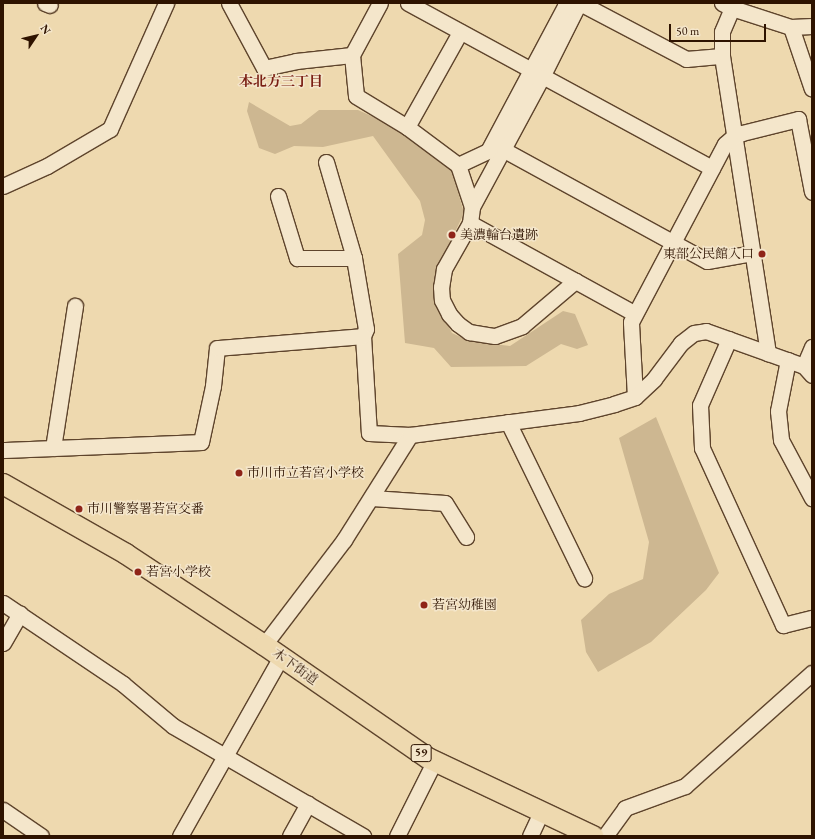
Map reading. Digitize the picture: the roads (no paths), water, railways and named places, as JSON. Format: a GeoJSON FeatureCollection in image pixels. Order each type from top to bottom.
{"type":"FeatureCollection","features":[{"type":"Feature","properties":{"kind":"main road","name":"木下街道"},"geometry":{"type":"LineString","coordinates":[[3,484],[126,554],[264,645],[392,735],[435,760],[593,836]]}},
{"type":"Feature","properties":{"kind":"street"},"geometry":{"type":"LineString","coordinates":[[3,186],[47,166],[110,129],[166,3]]}},
{"type":"Feature","properties":{"kind":"street"},"geometry":{"type":"LineString","coordinates":[[380,3],[352,55],[356,96],[408,127],[458,165],[472,207]]}},
{"type":"Feature","properties":{"kind":"street"},"geometry":{"type":"LineString","coordinates":[[408,3],[712,168]]}},
{"type":"Feature","properties":{"kind":"street"},"geometry":{"type":"LineString","coordinates":[[569,3],[565,6],[504,150],[472,207],[470,223],[444,270],[441,287],[442,300],[449,314],[469,332],[495,336],[522,326],[575,281]]}},
{"type":"Feature","properties":{"kind":"street"},"geometry":{"type":"LineString","coordinates":[[458,165],[488,151],[576,9],[574,3]]}},
{"type":"Feature","properties":{"kind":"street"},"geometry":{"type":"LineString","coordinates":[[580,3],[686,59],[722,56]]}},
{"type":"Feature","properties":{"kind":"street"},"geometry":{"type":"LineString","coordinates":[[234,6],[264,68],[296,60],[352,55]]}},
{"type":"Feature","properties":{"kind":"street"},"geometry":{"type":"LineString","coordinates":[[768,353],[733,137],[722,56],[722,32],[727,6],[791,27],[812,26]]}},
{"type":"Feature","properties":{"kind":"street"},"geometry":{"type":"LineString","coordinates":[[791,27],[812,88]]}},
{"type":"Feature","properties":{"kind":"street"},"geometry":{"type":"LineString","coordinates":[[408,127],[460,32]]}},
{"type":"Feature","properties":{"kind":"street"},"geometry":{"type":"LineString","coordinates":[[635,397],[631,322],[634,313],[725,144],[733,137],[798,118],[812,192]]}},
{"type":"Feature","properties":{"kind":"street"},"geometry":{"type":"LineString","coordinates":[[504,150],[707,261],[753,253]]}},
{"type":"Feature","properties":{"kind":"street"},"geometry":{"type":"LineString","coordinates":[[326,162],[354,258],[366,329],[363,336],[369,433],[410,435],[579,413],[635,397],[654,380],[681,343],[694,333],[706,331],[788,360],[808,371],[812,347]]}},
{"type":"Feature","properties":{"kind":"street"},"geometry":{"type":"LineString","coordinates":[[278,196],[297,258],[354,258]]}},
{"type":"Feature","properties":{"kind":"street"},"geometry":{"type":"LineString","coordinates":[[470,223],[634,313]]}},
{"type":"Feature","properties":{"kind":"street"},"geometry":{"type":"LineString","coordinates":[[53,448],[74,306]]}},
{"type":"Feature","properties":{"kind":"street"},"geometry":{"type":"LineString","coordinates":[[3,450],[201,442],[213,386],[218,348],[363,336]]}},
{"type":"Feature","properties":{"kind":"street"},"geometry":{"type":"LineString","coordinates":[[729,339],[700,405],[702,448],[783,625],[812,618]]}},
{"type":"Feature","properties":{"kind":"street"},"geometry":{"type":"LineString","coordinates":[[788,360],[778,411],[781,440],[812,498]]}},
{"type":"Feature","properties":{"kind":"street"},"geometry":{"type":"LineString","coordinates":[[508,422],[584,578]]}},
{"type":"Feature","properties":{"kind":"street"},"geometry":{"type":"LineString","coordinates":[[264,645],[344,540],[372,498],[410,435]]}},
{"type":"Feature","properties":{"kind":"street"},"geometry":{"type":"LineString","coordinates":[[372,498],[445,503],[466,536]]}},
{"type":"Feature","properties":{"kind":"street"},"geometry":{"type":"LineString","coordinates":[[3,603],[123,684],[173,726],[363,836]]}},
{"type":"Feature","properties":{"kind":"street"},"geometry":{"type":"LineString","coordinates":[[3,643],[20,614]]}},
{"type":"Feature","properties":{"kind":"street"},"geometry":{"type":"LineString","coordinates":[[180,836],[281,657]]}},
{"type":"Feature","properties":{"kind":"street"},"geometry":{"type":"LineString","coordinates":[[605,836],[625,808],[684,786],[812,673]]}},
{"type":"Feature","properties":{"kind":"street"},"geometry":{"type":"LineString","coordinates":[[397,836],[435,760]]}},
{"type":"Feature","properties":{"kind":"street"},"geometry":{"type":"LineString","coordinates":[[290,836],[308,804]]}},
{"type":"Feature","properties":{"kind":"street"},"geometry":{"type":"LineString","coordinates":[[3,810],[41,836]]}},
{"type":"Feature","properties":{"kind":"street"},"geometry":{"type":"LineString","coordinates":[[530,836],[541,812]]}},
{"type":"Feature","properties":{"kind":"place","name":"美濃輪台遺跡"},"geometry":{"type":"Point","coordinates":[452,235]}},
{"type":"Feature","properties":{"kind":"place","name":"東部公民館入口"},"geometry":{"type":"Point","coordinates":[762,254]}},
{"type":"Feature","properties":{"kind":"place","name":"市川市立若宮小学校"},"geometry":{"type":"Point","coordinates":[239,473]}},
{"type":"Feature","properties":{"kind":"place","name":"市川警察署若宮交番"},"geometry":{"type":"Point","coordinates":[79,509]}},
{"type":"Feature","properties":{"kind":"place","name":"若宮小学校"},"geometry":{"type":"Point","coordinates":[138,572]}},
{"type":"Feature","properties":{"kind":"place","name":"若宮幼稚園"},"geometry":{"type":"Point","coordinates":[424,605]}},
{"type":"Feature","properties":{"kind":"district","name":"本北方三丁目"},"geometry":{"type":"Point","coordinates":[281,81]}}]}
